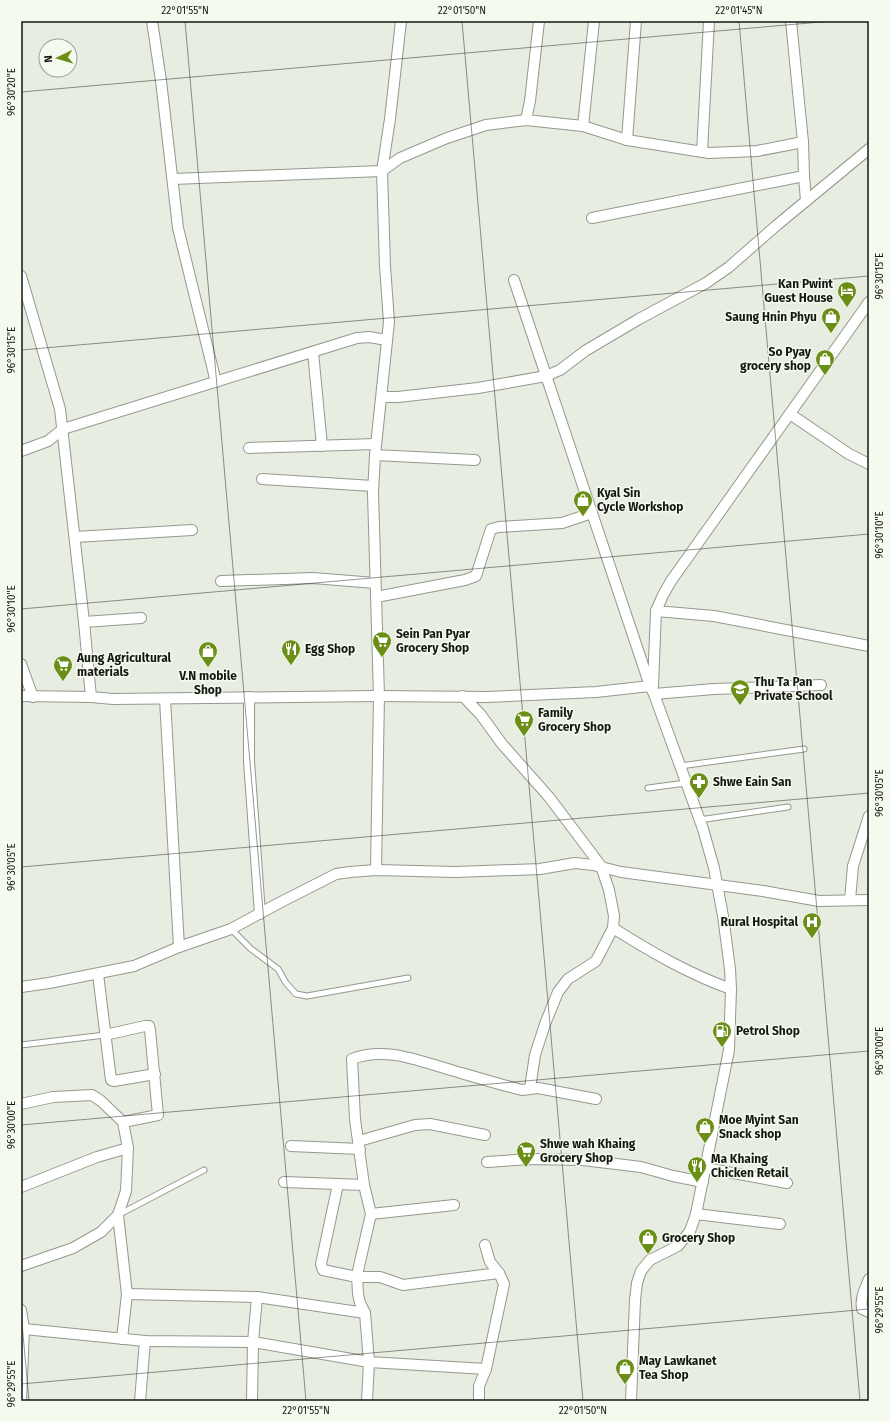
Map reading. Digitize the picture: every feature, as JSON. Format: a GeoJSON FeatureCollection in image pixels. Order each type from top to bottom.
{"type":"FeatureCollection","features":[{"type":"Feature","properties":{"kind":"street"},"geometry":{"type":"LineString","coordinates":[[152,21],[178,228],[216,382]]}},
{"type":"Feature","properties":{"kind":"street"},"geometry":{"type":"LineString","coordinates":[[376,870],[379,696],[373,486],[389,322],[385,266],[382,171],[390,119],[401,21]]}},
{"type":"Feature","properties":{"kind":"street"},"geometry":{"type":"LineString","coordinates":[[526,120],[530,100],[539,21]]}},
{"type":"Feature","properties":{"kind":"street"},"geometry":{"type":"LineString","coordinates":[[583,126],[594,21]]}},
{"type":"Feature","properties":{"kind":"street"},"geometry":{"type":"LineString","coordinates":[[627,140],[636,21]]}},
{"type":"Feature","properties":{"kind":"street"},"geometry":{"type":"LineString","coordinates":[[702,152],[709,21]]}},
{"type":"Feature","properties":{"kind":"street"},"geometry":{"type":"LineString","coordinates":[[791,21],[803,142],[806,201]]}},
{"type":"Feature","properties":{"kind":"street"},"geometry":{"type":"LineString","coordinates":[[173,179],[382,171],[400,158],[453,136],[486,125],[526,120],[583,126],[627,140],[709,153],[757,151],[803,142]]}},
{"type":"Feature","properties":{"kind":"street"},"geometry":{"type":"LineString","coordinates":[[382,397],[398,397],[478,388],[546,376],[560,370],[585,351],[639,319],[712,279],[729,267],[869,149]]}},
{"type":"Feature","properties":{"kind":"street"},"geometry":{"type":"LineString","coordinates":[[592,218],[804,176]]}},
{"type":"Feature","properties":{"kind":"street"},"geometry":{"type":"LineString","coordinates":[[21,276],[58,402],[63,429],[84,622],[90,697]]}},
{"type":"Feature","properties":{"kind":"street"},"geometry":{"type":"LineString","coordinates":[[514,280],[652,690],[699,820],[718,885],[730,969],[731,989],[729,1050],[696,1214],[690,1231],[678,1246],[650,1260],[640,1271],[634,1300],[631,1401]]}},
{"type":"Feature","properties":{"kind":"street"},"geometry":{"type":"LineString","coordinates":[[652,690],[656,611],[663,595],[671,581],[869,303]]}},
{"type":"Feature","properties":{"kind":"street"},"geometry":{"type":"LineString","coordinates":[[21,451],[48,441],[63,429],[357,338],[369,336],[387,340]]}},
{"type":"Feature","properties":{"kind":"street"},"geometry":{"type":"LineString","coordinates":[[313,352],[322,446]]}},
{"type":"Feature","properties":{"kind":"street"},"geometry":{"type":"LineString","coordinates":[[790,414],[848,454],[869,464]]}},
{"type":"Feature","properties":{"kind":"street"},"geometry":{"type":"LineString","coordinates":[[249,448],[376,444]]}},
{"type":"Feature","properties":{"kind":"street"},"geometry":{"type":"LineString","coordinates":[[375,455],[475,460]]}},
{"type":"Feature","properties":{"kind":"street"},"geometry":{"type":"LineString","coordinates":[[262,478],[373,486]]}},
{"type":"Feature","properties":{"kind":"street"},"geometry":{"type":"LineString","coordinates":[[376,597],[465,580],[476,576],[491,529],[499,527],[562,523],[592,513]]}},
{"type":"Feature","properties":{"kind":"street"},"geometry":{"type":"LineString","coordinates":[[75,537],[192,530]]}},
{"type":"Feature","properties":{"kind":"street"},"geometry":{"type":"LineString","coordinates":[[221,581],[313,578],[375,583]]}},
{"type":"Feature","properties":{"kind":"street"},"geometry":{"type":"LineString","coordinates":[[656,611],[714,616],[869,646]]}},
{"type":"Feature","properties":{"kind":"street"},"geometry":{"type":"LineString","coordinates":[[84,622],[141,618]]}},
{"type":"Feature","properties":{"kind":"street"},"geometry":{"type":"LineString","coordinates":[[21,664],[33,697]]}},
{"type":"Feature","properties":{"kind":"street"},"geometry":{"type":"LineString","coordinates":[[21,696],[165,699],[463,696],[822,685]]}},
{"type":"Feature","properties":{"kind":"street"},"geometry":{"type":"LineString","coordinates":[[463,696],[481,715],[502,744],[549,797],[601,866],[609,890],[614,916],[613,928],[596,961],[568,979],[558,992],[545,1024],[535,1055],[530,1088]]}},
{"type":"Feature","properties":{"kind":"street"},"geometry":{"type":"LineString","coordinates":[[249,698],[249,761],[260,914]]}},
{"type":"Feature","properties":{"kind":"street"},"geometry":{"type":"LineString","coordinates":[[165,699],[180,947]]}},
{"type":"Feature","properties":{"kind":"street"},"geometry":{"type":"LineString","coordinates":[[850,900],[853,866],[869,816]]}},
{"type":"Feature","properties":{"kind":"street"},"geometry":{"type":"LineString","coordinates":[[21,987],[98,974],[134,966],[180,947],[231,930],[279,903],[336,874],[350,872],[376,870],[455,872],[525,870],[575,864],[601,866],[609,870],[621,872],[819,901],[869,900]]}},
{"type":"Feature","properties":{"kind":"street"},"geometry":{"type":"LineString","coordinates":[[613,928],[678,967],[731,989]]}},
{"type":"Feature","properties":{"kind":"street"},"geometry":{"type":"LineString","coordinates":[[98,974],[111,1080],[114,1081],[155,1074]]}},
{"type":"Feature","properties":{"kind":"street"},"geometry":{"type":"LineString","coordinates":[[105,1035],[149,1026],[158,1115],[123,1122]]}},
{"type":"Feature","properties":{"kind":"street"},"geometry":{"type":"LineString","coordinates":[[367,1401],[369,1362],[365,1313],[360,1303],[357,1277],[371,1214],[364,1185],[355,1119],[352,1059],[362,1055],[376,1053],[401,1055],[503,1086],[522,1090],[538,1088],[596,1099]]}},
{"type":"Feature","properties":{"kind":"street"},"geometry":{"type":"LineString","coordinates":[[21,1104],[53,1097],[92,1095],[101,1101],[123,1122],[128,1148],[126,1191],[118,1215],[127,1294],[122,1339]]}},
{"type":"Feature","properties":{"kind":"street"},"geometry":{"type":"LineString","coordinates":[[292,1146],[359,1145],[415,1125],[430,1124],[485,1136]]}},
{"type":"Feature","properties":{"kind":"street"},"geometry":{"type":"LineString","coordinates":[[21,1187],[97,1157],[128,1148]]}},
{"type":"Feature","properties":{"kind":"street"},"geometry":{"type":"LineString","coordinates":[[487,1162],[530,1159],[583,1160],[641,1167],[672,1176],[703,1182]]}},
{"type":"Feature","properties":{"kind":"street"},"geometry":{"type":"LineString","coordinates":[[706,1168],[787,1183]]}},
{"type":"Feature","properties":{"kind":"street"},"geometry":{"type":"LineString","coordinates":[[284,1182],[364,1185]]}},
{"type":"Feature","properties":{"kind":"street"},"geometry":{"type":"LineString","coordinates":[[338,1184],[320,1264],[323,1270],[357,1277],[380,1277],[403,1285],[499,1272]]}},
{"type":"Feature","properties":{"kind":"street"},"geometry":{"type":"LineString","coordinates":[[371,1214],[454,1205]]}},
{"type":"Feature","properties":{"kind":"street"},"geometry":{"type":"LineString","coordinates":[[696,1214],[780,1224]]}},
{"type":"Feature","properties":{"kind":"street"},"geometry":{"type":"LineString","coordinates":[[21,1266],[72,1248],[101,1232],[118,1215]]}},
{"type":"Feature","properties":{"kind":"street"},"geometry":{"type":"LineString","coordinates":[[479,1401],[479,1386],[486,1369],[502,1302],[504,1284],[499,1272],[490,1262],[485,1245]]}},
{"type":"Feature","properties":{"kind":"street"},"geometry":{"type":"LineString","coordinates":[[869,1279],[861,1302],[862,1309],[869,1312]]}},
{"type":"Feature","properties":{"kind":"street"},"geometry":{"type":"LineString","coordinates":[[127,1294],[257,1297],[365,1313]]}},
{"type":"Feature","properties":{"kind":"street"},"geometry":{"type":"LineString","coordinates":[[252,1401],[253,1342],[257,1297]]}},
{"type":"Feature","properties":{"kind":"street"},"geometry":{"type":"LineString","coordinates":[[21,1310],[24,1329],[21,1401]]}},
{"type":"Feature","properties":{"kind":"street"},"geometry":{"type":"LineString","coordinates":[[24,1329],[144,1341],[253,1342],[369,1362],[486,1369]]}},
{"type":"Feature","properties":{"kind":"street"},"geometry":{"type":"LineString","coordinates":[[140,1401],[144,1341]]}},
{"type":"Feature","properties":{"kind":"lane"},"geometry":{"type":"LineString","coordinates":[[679,766],[804,749]]}},
{"type":"Feature","properties":{"kind":"lane"},"geometry":{"type":"LineString","coordinates":[[648,788],[686,783]]}},
{"type":"Feature","properties":{"kind":"lane"},"geometry":{"type":"LineString","coordinates":[[699,820],[788,806]]}},
{"type":"Feature","properties":{"kind":"lane"},"geometry":{"type":"LineString","coordinates":[[231,930],[251,949],[278,968],[286,984],[296,994],[308,996],[408,978]]}},
{"type":"Feature","properties":{"kind":"lane"},"geometry":{"type":"LineString","coordinates":[[21,1046],[105,1035]]}},
{"type":"Feature","properties":{"kind":"lane"},"geometry":{"type":"LineString","coordinates":[[118,1215],[204,1170]]}},
{"type":"Feature","properties":{"kind":"place","name":"Kan Pwint Guest House"},"geometry":{"type":"Point","coordinates":[847,308]}},
{"type":"Feature","properties":{"kind":"place","name":"Saung Hnin Phyu"},"geometry":{"type":"Point","coordinates":[831,334]}},
{"type":"Feature","properties":{"kind":"place","name":"So Pyay grocery shop"},"geometry":{"type":"Point","coordinates":[825,376]}},
{"type":"Feature","properties":{"kind":"place","name":"Kyal Sin Cycle Workshop"},"geometry":{"type":"Point","coordinates":[583,517]}},
{"type":"Feature","properties":{"kind":"place","name":"Sein Pan Pyar Grocery Shop"},"geometry":{"type":"Point","coordinates":[382,658]}},
{"type":"Feature","properties":{"kind":"place","name":"Egg Shop"},"geometry":{"type":"Point","coordinates":[291,666]}},
{"type":"Feature","properties":{"kind":"place","name":"V.N mobile Shop"},"geometry":{"type":"Point","coordinates":[208,668]}},
{"type":"Feature","properties":{"kind":"place","name":"Aung Agricultural materials"},"geometry":{"type":"Point","coordinates":[63,682]}},
{"type":"Feature","properties":{"kind":"place","name":"Thu Ta Pan Private School"},"geometry":{"type":"Point","coordinates":[740,706]}},
{"type":"Feature","properties":{"kind":"place","name":"Family Grocery Shop"},"geometry":{"type":"Point","coordinates":[524,737]}},
{"type":"Feature","properties":{"kind":"place","name":"Shwe Eain San"},"geometry":{"type":"Point","coordinates":[699,799]}},
{"type":"Feature","properties":{"kind":"place","name":"Rural Hospital"},"geometry":{"type":"Point","coordinates":[812,939]}},
{"type":"Feature","properties":{"kind":"place","name":"Petrol Shop"},"geometry":{"type":"Point","coordinates":[722,1048]}},
{"type":"Feature","properties":{"kind":"place","name":"Moe Myint San Snack shop"},"geometry":{"type":"Point","coordinates":[705,1144]}},
{"type":"Feature","properties":{"kind":"place","name":"Shwe wah Khaing Grocery Shop"},"geometry":{"type":"Point","coordinates":[526,1168]}},
{"type":"Feature","properties":{"kind":"place","name":"Ma Khaing Chicken Retail"},"geometry":{"type":"Point","coordinates":[697,1183]}},
{"type":"Feature","properties":{"kind":"place","name":"Grocery Shop"},"geometry":{"type":"Point","coordinates":[648,1255]}},
{"type":"Feature","properties":{"kind":"place","name":"May Lawkanet Tea Shop"},"geometry":{"type":"Point","coordinates":[625,1385]}}]}
